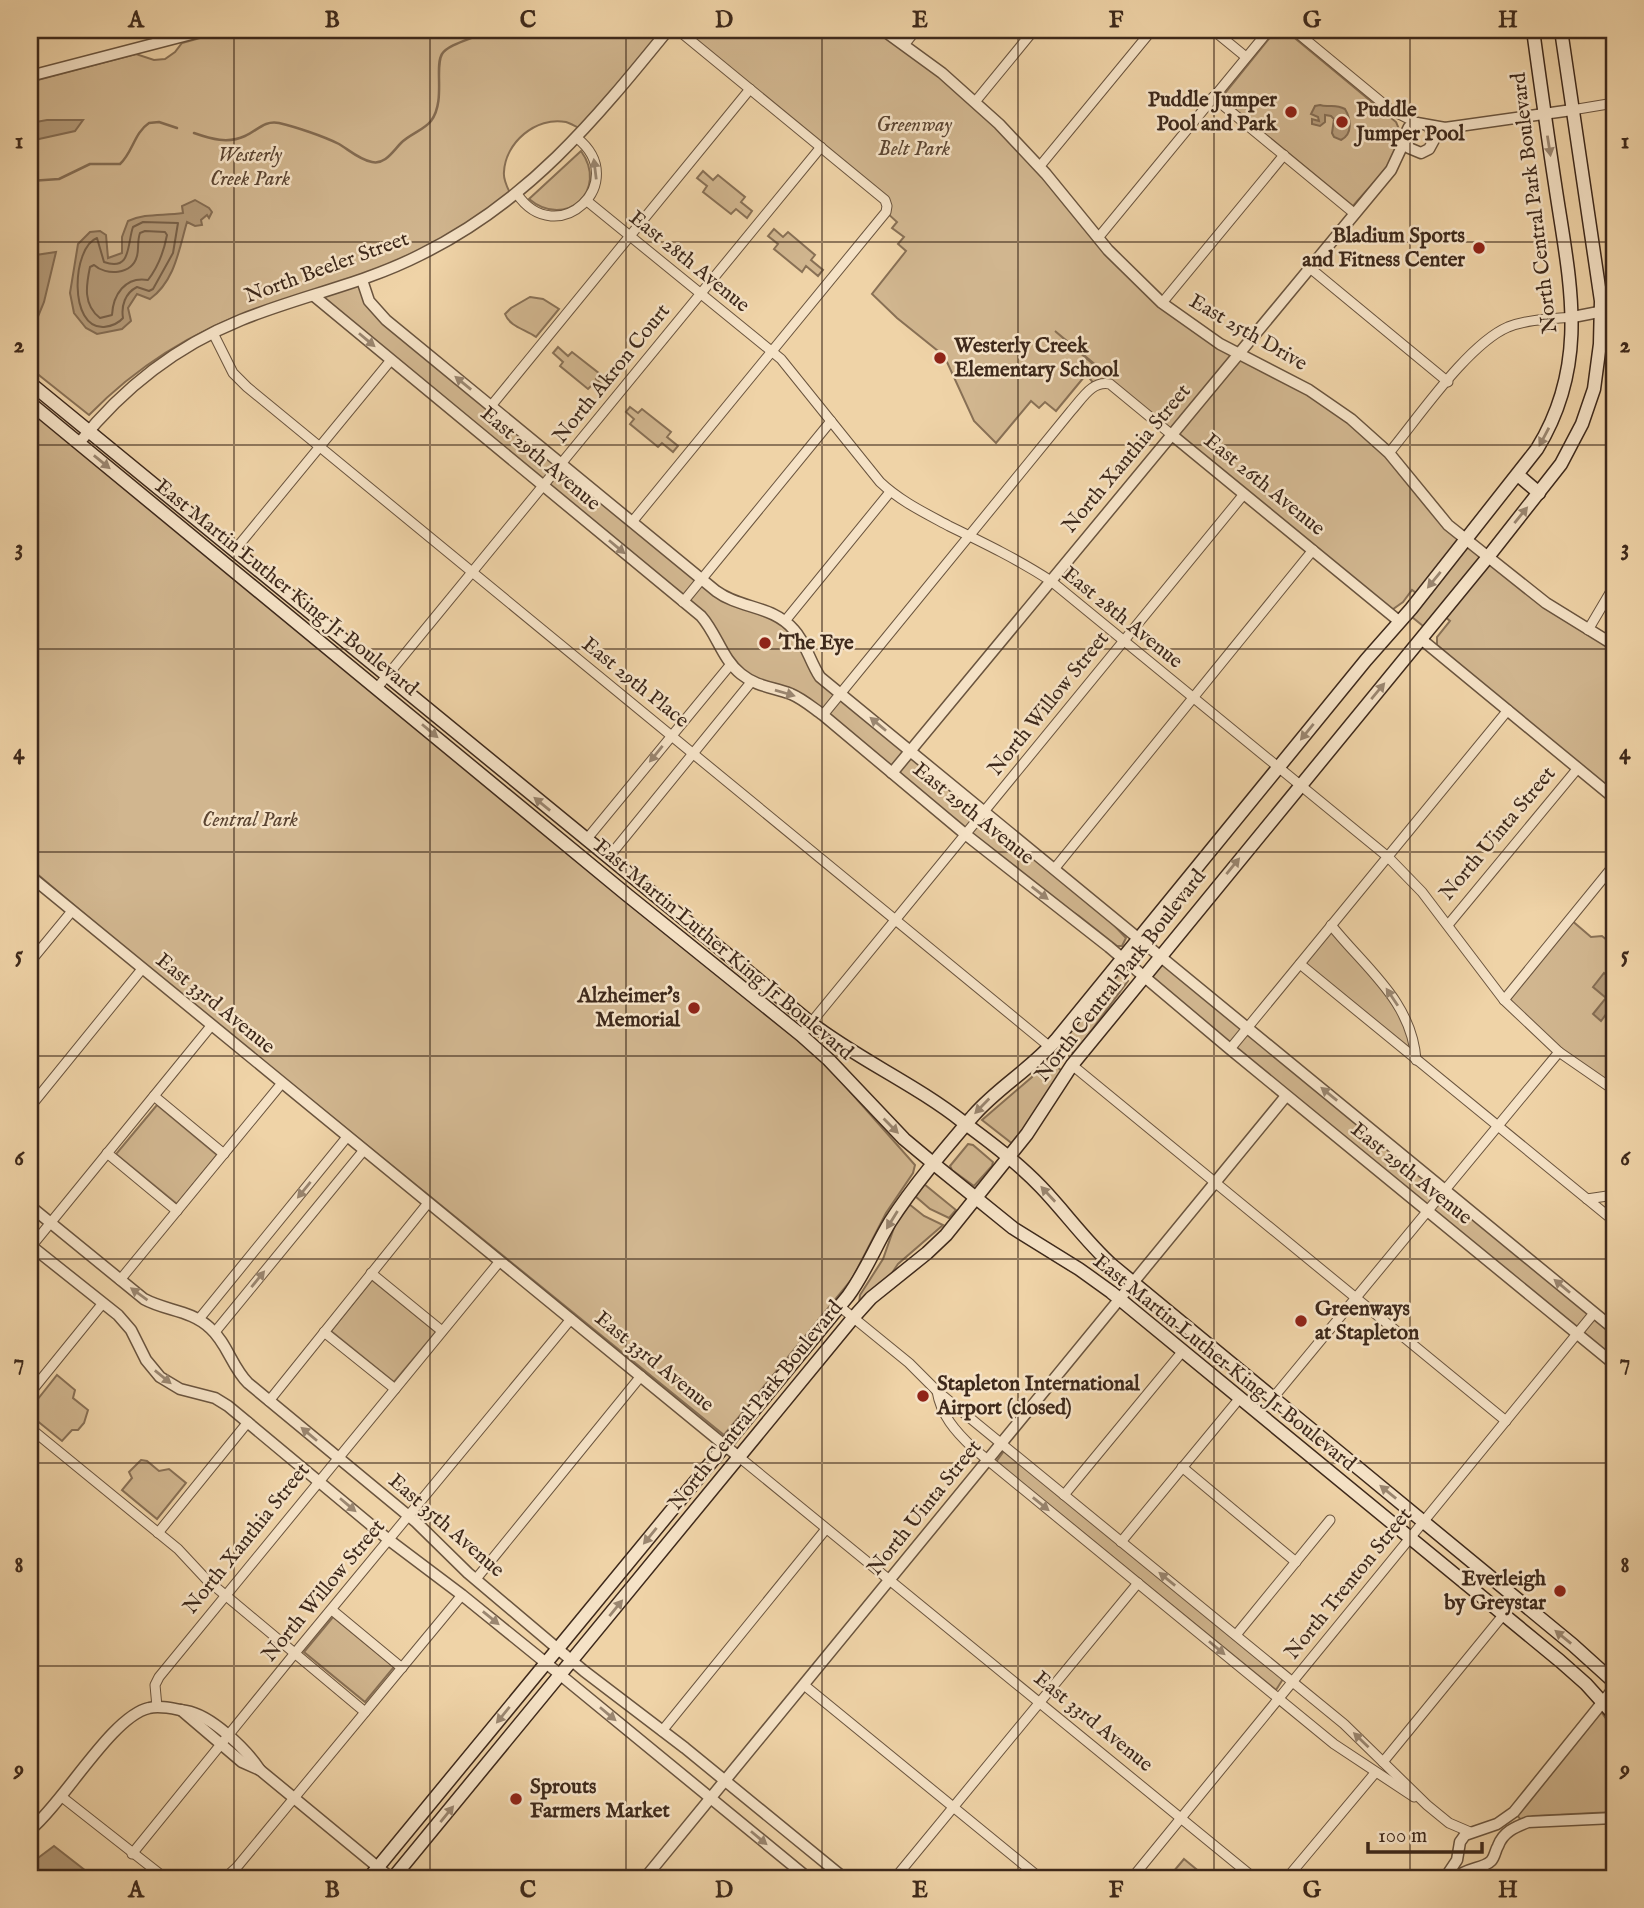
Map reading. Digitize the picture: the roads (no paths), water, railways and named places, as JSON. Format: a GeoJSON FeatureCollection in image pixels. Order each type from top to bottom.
{"type":"FeatureCollection","features":[{"type":"Feature","properties":{"kind":"main road","name":"North Central Park Boulevard"},"geometry":{"type":"LineString","coordinates":[[369,1878],[839,1306],[864,1274],[902,1204],[966,1124],[992,1097],[1050,1047],[1278,767],[1411,609],[1543,440],[1564,391],[1572,344],[1573,317],[1533,30]]}},
{"type":"Feature","properties":{"kind":"main road","name":"North Central Park Boulevard"},"geometry":{"type":"LineString","coordinates":[[392,1878],[853,1318],[871,1298],[946,1235],[1033,1126],[1072,1065],[1488,557],[1566,456],[1586,413],[1598,368],[1600,311],[1599,284],[1561,30]]}},
{"type":"Feature","properties":{"kind":"main road","name":"East Martin Luther King Jr Boulevard"},"geometry":{"type":"LineString","coordinates":[[30,383],[811,1023],[850,1052],[921,1090],[1008,1158],[1040,1186],[1096,1251],[1133,1283],[1573,1645],[1614,1682]]}},
{"type":"Feature","properties":{"kind":"main road","name":"East Martin Luther King Jr Boulevard"},"geometry":{"type":"LineString","coordinates":[[30,403],[801,1035],[830,1060],[904,1139],[934,1164],[1013,1228],[1079,1269],[1120,1300],[1576,1674],[1614,1715]]}},
{"type":"Feature","properties":{"kind":"main road"},"geometry":{"type":"LineString","coordinates":[[1518,475],[1539,493]]}},
{"type":"Feature","properties":{"kind":"street"},"geometry":{"type":"LineString","coordinates":[[155,30],[158,42]]}},
{"type":"Feature","properties":{"kind":"street"},"geometry":{"type":"LineString","coordinates":[[30,76],[207,30]]}},
{"type":"Feature","properties":{"kind":"street","name":"North Beeler Street"},"geometry":{"type":"LineString","coordinates":[[79,443],[115,401],[184,349],[242,320],[394,268],[447,241],[517,194],[577,138],[668,30]]}},
{"type":"Feature","properties":{"kind":"street"},"geometry":{"type":"LineString","coordinates":[[632,522],[886,212],[887,206],[884,200],[678,30]]}},
{"type":"Feature","properties":{"kind":"street","name":"East 25th Drive"},"geometry":{"type":"LineString","coordinates":[[883,30],[975,102],[1040,166],[1124,268],[1162,303],[1200,331],[1309,390],[1351,419],[1389,453],[1442,519],[1546,603],[1614,645]]}},
{"type":"Feature","properties":{"kind":"street"},"geometry":{"type":"LineString","coordinates":[[904,45],[916,30]]}},
{"type":"Feature","properties":{"kind":"street"},"geometry":{"type":"LineString","coordinates":[[975,102],[1034,30]]}},
{"type":"Feature","properties":{"kind":"street"},"geometry":{"type":"LineString","coordinates":[[1040,166],[1152,30]]}},
{"type":"Feature","properties":{"kind":"street"},"geometry":{"type":"LineString","coordinates":[[1213,30],[1246,57]]}},
{"type":"Feature","properties":{"kind":"street"},"geometry":{"type":"LineString","coordinates":[[1098,238],[1269,30]]}},
{"type":"Feature","properties":{"kind":"street"},"geometry":{"type":"LineString","coordinates":[[1294,30],[1391,110],[1429,126],[1446,128],[1614,103]]}},
{"type":"Feature","properties":{"kind":"street"},"geometry":{"type":"LineString","coordinates":[[491,406],[750,89]]}},
{"type":"Feature","properties":{"kind":"street"},"geometry":{"type":"LineString","coordinates":[[1213,97],[1355,214]]}},
{"type":"Feature","properties":{"kind":"street"},"geometry":{"type":"LineString","coordinates":[[1391,110],[1409,148],[1417,152],[1429,149],[1434,142],[1464,125]]}},
{"type":"Feature","properties":{"kind":"street"},"geometry":{"type":"LineString","coordinates":[[1405,138],[1409,127],[1417,123]]}},
{"type":"Feature","properties":{"kind":"street"},"geometry":{"type":"LineString","coordinates":[[1429,126],[1434,133],[1434,142]]}},
{"type":"Feature","properties":{"kind":"street"},"geometry":{"type":"LineString","coordinates":[[517,194],[531,209],[547,215],[565,215],[581,207],[593,193],[596,170],[594,158],[587,146],[577,138]]}},
{"type":"Feature","properties":{"kind":"street","name":"North Xanthia Street"},"geometry":{"type":"LineString","coordinates":[[892,773],[1391,170],[1405,138]]}},
{"type":"Feature","properties":{"kind":"street","name":"North Akron Court"},"geometry":{"type":"LineString","coordinates":[[377,688],[821,147]]}},
{"type":"Feature","properties":{"kind":"street","name":"North Xanthia Street"},"geometry":{"type":"LineString","coordinates":[[1391,170],[1417,152]]}},
{"type":"Feature","properties":{"kind":"street"},"geometry":{"type":"LineString","coordinates":[[1162,303],[1283,155]]}},
{"type":"Feature","properties":{"kind":"street","name":"East 28th Avenue"},"geometry":{"type":"LineString","coordinates":[[587,201],[772,351],[890,492],[1051,581],[1388,857],[1422,892],[1504,1000],[1559,1052],[1614,1090]]}},
{"type":"Feature","properties":{"kind":"street"},"geometry":{"type":"LineString","coordinates":[[1310,268],[1448,382]]}},
{"type":"Feature","properties":{"kind":"street","name":"East 29th Avenue"},"geometry":{"type":"LineString","coordinates":[[362,281],[375,310],[702,579],[733,602],[756,607],[785,621],[801,640],[820,677],[1614,1329]]}},
{"type":"Feature","properties":{"kind":"street","name":"East 29th Avenue"},"geometry":{"type":"LineString","coordinates":[[314,296],[707,623],[731,664],[761,687],[798,697],[823,715],[1614,1364]]}},
{"type":"Feature","properties":{"kind":"street"},"geometry":{"type":"LineString","coordinates":[[1389,453],[1478,347],[1502,330],[1529,321],[1573,317],[1614,309]]}},
{"type":"Feature","properties":{"kind":"street","name":"East 29th Place"},"geometry":{"type":"LineString","coordinates":[[213,333],[227,363],[240,380],[1050,1047]]}},
{"type":"Feature","properties":{"kind":"street"},"geometry":{"type":"LineString","coordinates":[[234,551],[391,360]]}},
{"type":"Feature","properties":{"kind":"street","name":"East 26th Avenue"},"geometry":{"type":"LineString","coordinates":[[969,536],[1095,385],[1110,384],[1400,622]]}},
{"type":"Feature","properties":{"kind":"street"},"geometry":{"type":"LineString","coordinates":[[683,602],[831,421]]}},
{"type":"Feature","properties":{"kind":"street"},"geometry":{"type":"LineString","coordinates":[[785,621],[890,492]]}},
{"type":"Feature","properties":{"kind":"street","name":"North Willow Street"},"geometry":{"type":"LineString","coordinates":[[801,1035],[1244,494]]}},
{"type":"Feature","properties":{"kind":"street"},"geometry":{"type":"LineString","coordinates":[[823,715],[969,536]]}},
{"type":"Feature","properties":{"kind":"street"},"geometry":{"type":"LineString","coordinates":[[1055,868],[1313,550]]}},
{"type":"Feature","properties":{"kind":"street"},"geometry":{"type":"LineString","coordinates":[[1588,630],[1614,586]]}},
{"type":"Feature","properties":{"kind":"street"},"geometry":{"type":"LineString","coordinates":[[1421,639],[1614,798]]}},
{"type":"Feature","properties":{"kind":"street"},"geometry":{"type":"LineString","coordinates":[[586,840],[731,664]]}},
{"type":"Feature","properties":{"kind":"street"},"geometry":{"type":"LineString","coordinates":[[607,858],[752,681]]}},
{"type":"Feature","properties":{"kind":"street"},"geometry":{"type":"LineString","coordinates":[[1230,1049],[1507,710]]}},
{"type":"Feature","properties":{"kind":"street","name":"North Uinta Street"},"geometry":{"type":"LineString","coordinates":[[1448,925],[1578,768]]}},
{"type":"Feature","properties":{"kind":"street"},"geometry":{"type":"LineString","coordinates":[[1504,1000],[1614,865]]}},
{"type":"Feature","properties":{"kind":"street","name":"East 33rd Avenue"},"geometry":{"type":"LineString","coordinates":[[30,876],[1254,1878]]}},
{"type":"Feature","properties":{"kind":"street"},"geometry":{"type":"LineString","coordinates":[[30,962],[72,911]]}},
{"type":"Feature","properties":{"kind":"street"},"geometry":{"type":"LineString","coordinates":[[1332,925],[1371,969],[1400,1008],[1411,1028],[1416,1060]]}},
{"type":"Feature","properties":{"kind":"street"},"geometry":{"type":"LineString","coordinates":[[1300,964],[1614,1221]]}},
{"type":"Feature","properties":{"kind":"street"},"geometry":{"type":"LineString","coordinates":[[30,1107],[142,969]]}},
{"type":"Feature","properties":{"kind":"street"},"geometry":{"type":"LineString","coordinates":[[30,1246],[211,1026]]}},
{"type":"Feature","properties":{"kind":"street"},"geometry":{"type":"LineString","coordinates":[[1272,1398],[1559,1052]]}},
{"type":"Feature","properties":{"kind":"street"},"geometry":{"type":"LineString","coordinates":[[1072,1065],[1506,1421]]}},
{"type":"Feature","properties":{"kind":"street"},"geometry":{"type":"LineString","coordinates":[[120,1280],[282,1083]]}},
{"type":"Feature","properties":{"kind":"street"},"geometry":{"type":"LineString","coordinates":[[154,1096],[225,1154]]}},
{"type":"Feature","properties":{"kind":"street","name":"North Uinta Street"},"geometry":{"type":"LineString","coordinates":[[645,1878],[1286,1096]]}},
{"type":"Feature","properties":{"kind":"street"},"geometry":{"type":"LineString","coordinates":[[199,1319],[347,1137]]}},
{"type":"Feature","properties":{"kind":"street"},"geometry":{"type":"LineString","coordinates":[[215,1332],[364,1150]]}},
{"type":"Feature","properties":{"kind":"street"},"geometry":{"type":"LineString","coordinates":[[107,1153],[177,1211]]}},
{"type":"Feature","properties":{"kind":"street"},"geometry":{"type":"LineString","coordinates":[[1587,1199],[1614,1195]]}},
{"type":"Feature","properties":{"kind":"street"},"geometry":{"type":"LineString","coordinates":[[269,1401],[428,1203]]}},
{"type":"Feature","properties":{"kind":"street","name":"East 35th Avenue"},"geometry":{"type":"LineString","coordinates":[[30,1206],[148,1301],[187,1312],[215,1332],[241,1377],[408,1516],[475,1579],[573,1661],[844,1878]]}},
{"type":"Feature","properties":{"kind":"street","name":"East 35th Avenue"},"geometry":{"type":"LineString","coordinates":[[30,1246],[126,1323],[146,1360],[160,1377],[180,1389],[222,1402],[248,1422],[807,1878]]}},
{"type":"Feature","properties":{"kind":"street","name":"North Xanthia Street"},"geometry":{"type":"LineString","coordinates":[[157,1707],[155,1685],[159,1677],[500,1261]]}},
{"type":"Feature","properties":{"kind":"street"},"geometry":{"type":"LineString","coordinates":[[371,1273],[442,1331]]}},
{"type":"Feature","properties":{"kind":"street"},"geometry":{"type":"LineString","coordinates":[[30,1393],[103,1303]]}},
{"type":"Feature","properties":{"kind":"street"},"geometry":{"type":"LineString","coordinates":[[839,1306],[909,1363],[937,1391],[1344,1724],[1427,1805],[1449,1823],[1492,1836],[1496,1848]]}},
{"type":"Feature","properties":{"kind":"street","name":"North Trenton Street"},"geometry":{"type":"LineString","coordinates":[[1132,1878],[1594,1313]]}},
{"type":"Feature","properties":{"kind":"street","name":"North Willow Street"},"geometry":{"type":"LineString","coordinates":[[132,1854],[571,1319]]}},
{"type":"Feature","properties":{"kind":"street"},"geometry":{"type":"LineString","coordinates":[[324,1332],[395,1389]]}},
{"type":"Feature","properties":{"kind":"street"},"geometry":{"type":"LineString","coordinates":[[1064,1495],[1182,1352]]}},
{"type":"Feature","properties":{"kind":"street"},"geometry":{"type":"LineString","coordinates":[[475,1579],[641,1376]]}},
{"type":"Feature","properties":{"kind":"street"},"geometry":{"type":"LineString","coordinates":[[937,1391],[939,1404],[956,1432],[988,1460],[1334,1744],[1427,1805]]}},
{"type":"Feature","properties":{"kind":"street"},"geometry":{"type":"LineString","coordinates":[[1121,1542],[1239,1399]]}},
{"type":"Feature","properties":{"kind":"street"},"geometry":{"type":"LineString","coordinates":[[158,1533],[248,1422]]}},
{"type":"Feature","properties":{"kind":"street"},"geometry":{"type":"LineString","coordinates":[[30,1427],[158,1533],[226,1595],[365,1712]]}},
{"type":"Feature","properties":{"kind":"street"},"geometry":{"type":"LineString","coordinates":[[1182,1467],[1296,1562]]}},
{"type":"Feature","properties":{"kind":"street"},"geometry":{"type":"LineString","coordinates":[[1236,1635],[1330,1520]]}},
{"type":"Feature","properties":{"kind":"street"},"geometry":{"type":"LineString","coordinates":[[662,1731],[827,1529]]}},
{"type":"Feature","properties":{"kind":"street"},"geometry":{"type":"LineString","coordinates":[[895,1878],[1138,1583]]}},
{"type":"Feature","properties":{"kind":"street"},"geometry":{"type":"LineString","coordinates":[[225,1878],[237,1867],[462,1595]]}},
{"type":"Feature","properties":{"kind":"street"},"geometry":{"type":"LineString","coordinates":[[331,1610],[402,1668]]}},
{"type":"Feature","properties":{"kind":"street"},"geometry":{"type":"LineString","coordinates":[[1383,1762],[1504,1614]]}},
{"type":"Feature","properties":{"kind":"street"},"geometry":{"type":"LineString","coordinates":[[804,1685],[1040,1878]]}},
{"type":"Feature","properties":{"kind":"street"},"geometry":{"type":"LineString","coordinates":[[1445,1878],[1454,1866],[1460,1847],[1476,1831],[1499,1824],[1514,1812],[1614,1688]]}},
{"type":"Feature","properties":{"kind":"street"},"geometry":{"type":"LineString","coordinates":[[30,1830],[62,1797],[124,1721],[137,1712],[157,1707],[181,1710],[199,1713],[224,1740],[250,1755],[260,1770],[392,1878]]}},
{"type":"Feature","properties":{"kind":"street"},"geometry":{"type":"LineString","coordinates":[[1287,1878],[1375,1773]]}},
{"type":"Feature","properties":{"kind":"street"},"geometry":{"type":"LineString","coordinates":[[62,1797],[165,1878]]}},
{"type":"Feature","properties":{"kind":"street"},"geometry":{"type":"LineString","coordinates":[[1455,1878],[1465,1870],[1482,1866],[1492,1860],[1502,1837],[1528,1822],[1614,1818]]}},
{"type":"Feature","properties":{"kind":"street"},"geometry":{"type":"LineString","coordinates":[[1449,1823],[1465,1861],[1476,1866]]}},
{"type":"Feature","properties":{"kind":"water","name":"Puddle Jumper Pool"},"geometry":{"type":"Polygon","coordinates":[[[1315,106],[1345,109],[1350,126],[1348,134],[1341,140],[1332,133],[1334,119],[1331,116],[1325,115],[1325,122],[1320,126],[1312,124],[1312,119],[1319,121],[1318,117],[1311,114],[1315,106]]]}},
{"type":"Feature","properties":{"kind":"water"},"geometry":{"type":"Polygon","coordinates":[[[83,120],[75,131],[30,141],[30,123],[83,120]]]}},
{"type":"Feature","properties":{"kind":"water"},"geometry":{"type":"Polygon","coordinates":[[[195,200],[212,212],[209,218],[207,215],[201,220],[202,225],[195,226],[187,222],[171,274],[158,292],[150,299],[137,294],[128,308],[131,321],[122,329],[97,334],[86,328],[74,313],[70,293],[78,244],[90,232],[100,231],[106,235],[108,258],[122,253],[122,237],[128,221],[134,218],[183,213],[182,206],[195,200]]]}},
{"type":"Feature","properties":{"kind":"water"},"geometry":{"type":"Polygon","coordinates":[[[56,252],[44,302],[37,319],[30,317],[30,265],[36,255],[56,252]]]}},
{"type":"Feature","properties":{"kind":"water"},"geometry":{"type":"Polygon","coordinates":[[[1604,973],[1614,981],[1614,1018],[1607,1013],[1601,1021],[1593,1014],[1606,998],[1593,987],[1604,973]]]}},
{"type":"Feature","properties":{"kind":"water"},"geometry":{"type":"Polygon","coordinates":[[[54,1846],[95,1878],[30,1878],[30,1864],[54,1846]]]}},
{"type":"Feature","properties":{"kind":"waterway"},"geometry":{"type":"LineString","coordinates":[[194,133],[213,139],[232,140],[274,122],[333,141],[368,161],[381,161],[431,121],[438,104],[442,54],[451,47],[489,30]]}},
{"type":"Feature","properties":{"kind":"waterway"},"geometry":{"type":"LineString","coordinates":[[30,181],[59,179],[90,164],[120,164],[140,132],[149,123],[159,122],[177,128]]}},
{"type":"Feature","properties":{"kind":"place","name":"Puddle Jumper Pool and Park"},"geometry":{"type":"Point","coordinates":[1291,112]}},
{"type":"Feature","properties":{"kind":"place","name":"Puddle Jumper Pool"},"geometry":{"type":"Point","coordinates":[1342,122]}},
{"type":"Feature","properties":{"kind":"place","name":"Bladium Sports and Fitness Center"},"geometry":{"type":"Point","coordinates":[1479,248]}},
{"type":"Feature","properties":{"kind":"place","name":"Westerly Creek Elementary School"},"geometry":{"type":"Point","coordinates":[940,358]}},
{"type":"Feature","properties":{"kind":"place","name":"The Eye"},"geometry":{"type":"Point","coordinates":[765,643]}},
{"type":"Feature","properties":{"kind":"place","name":"Alzheimer's Memorial"},"geometry":{"type":"Point","coordinates":[694,1008]}},
{"type":"Feature","properties":{"kind":"place","name":"Greenways at Stapleton"},"geometry":{"type":"Point","coordinates":[1301,1321]}},
{"type":"Feature","properties":{"kind":"place","name":"Stapleton International Airport (closed)"},"geometry":{"type":"Point","coordinates":[923,1396]}},
{"type":"Feature","properties":{"kind":"place","name":"Everleigh by Greystar"},"geometry":{"type":"Point","coordinates":[1560,1591]}},
{"type":"Feature","properties":{"kind":"place","name":"Sprouts Farmers Market"},"geometry":{"type":"Point","coordinates":[516,1799]}},
{"type":"Feature","properties":{"kind":"park label","name":"Greenway Belt Park"},"geometry":{"type":"Point","coordinates":[914,137]}},
{"type":"Feature","properties":{"kind":"park label","name":"Westerly Creek Park"},"geometry":{"type":"Point","coordinates":[250,167]}},
{"type":"Feature","properties":{"kind":"park label","name":"Central Park"},"geometry":{"type":"Point","coordinates":[250,820]}}]}
